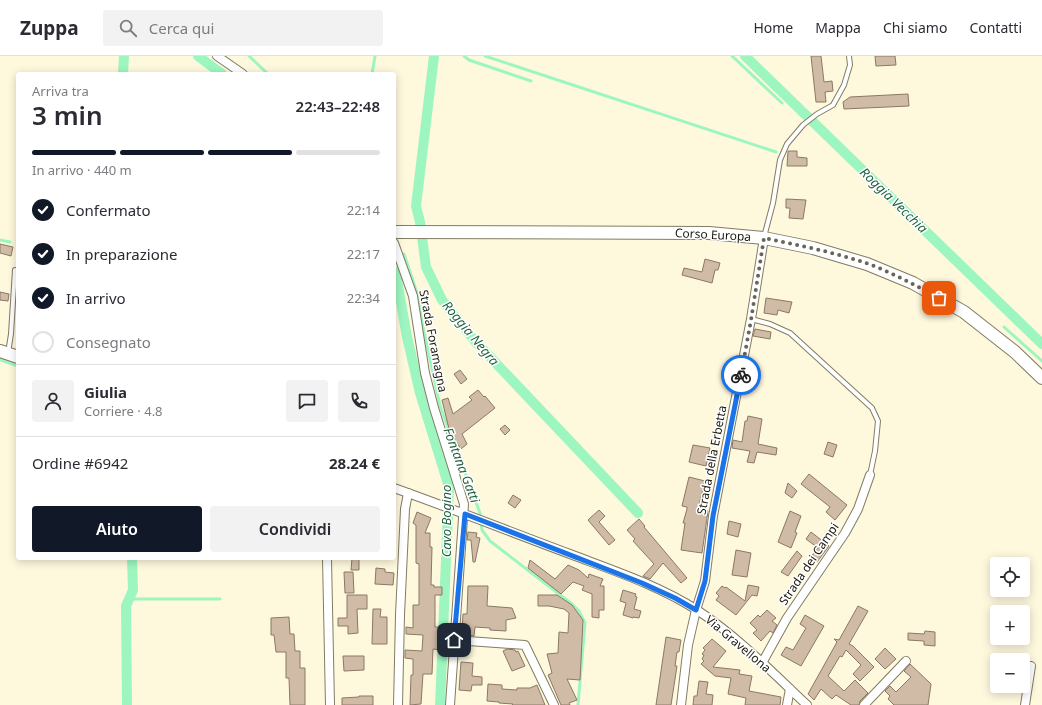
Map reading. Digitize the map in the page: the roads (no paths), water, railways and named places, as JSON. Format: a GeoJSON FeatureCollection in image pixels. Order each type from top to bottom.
{"type":"FeatureCollection","features":[{"type":"Feature","properties":{"kind":"main road","name":"Corso Europa"},"geometry":{"type":"LineString","coordinates":[[396,232],[709,233],[764,238],[813,248],[867,264],[913,283],[964,312],[1015,352],[1042,378]]}},
{"type":"Feature","properties":{"kind":"street"},"geometry":{"type":"LineString","coordinates":[[217,56],[240,72]]}},
{"type":"Feature","properties":{"kind":"street","name":"Strada della Erbetta"},"geometry":{"type":"LineString","coordinates":[[681,705],[688,645],[696,610],[705,581],[713,516],[751,320],[764,238]]}},
{"type":"Feature","properties":{"kind":"street","name":"Strada Foramagna"},"geometry":{"type":"LineString","coordinates":[[396,249],[413,296],[425,373],[434,408],[464,504],[461,512],[450,705]]}},
{"type":"Feature","properties":{"kind":"street","name":"Strada dei Campi"},"geometry":{"type":"LineString","coordinates":[[762,663],[786,618],[845,533],[858,509],[870,475]]}},
{"type":"Feature","properties":{"kind":"street","name":"Via Gravellona"},"geometry":{"type":"LineString","coordinates":[[396,489],[461,512],[642,583],[675,598],[719,626],[762,663],[806,705]]}},
{"type":"Feature","properties":{"kind":"street"},"geometry":{"type":"LineString","coordinates":[[398,705],[404,509],[408,493]]}},
{"type":"Feature","properties":{"kind":"street"},"geometry":{"type":"LineString","coordinates":[[327,560],[330,705]]}},
{"type":"Feature","properties":{"kind":"street"},"geometry":{"type":"LineString","coordinates":[[454,640],[524,645],[554,705]]}},
{"type":"Feature","properties":{"kind":"street"},"geometry":{"type":"LineString","coordinates":[[864,705],[906,661]]}},
{"type":"Feature","properties":{"kind":"street"},"geometry":{"type":"LineString","coordinates":[[1025,705],[1031,666]]}},
{"type":"Feature","properties":{"kind":"street"},"geometry":{"type":"LineString","coordinates":[[787,705],[790,689]]}},
{"type":"Feature","properties":{"kind":"lane","name":"Strada della Erbetta"},"geometry":{"type":"LineString","coordinates":[[764,238],[773,203],[780,160],[787,144],[803,125],[817,114],[833,105],[844,85],[850,65],[849,56]]}},
{"type":"Feature","properties":{"kind":"lane"},"geometry":{"type":"LineString","coordinates":[[8,354],[11,334],[15,270]]}},
{"type":"Feature","properties":{"kind":"lane"},"geometry":{"type":"LineString","coordinates":[[751,320],[770,324],[790,333],[872,408],[878,421],[875,451],[870,475]]}},
{"type":"Feature","properties":{"kind":"waterway"},"geometry":{"type":"LineString","coordinates":[[123,72],[124,56]]}},
{"type":"Feature","properties":{"kind":"waterway","name":"Cavo Bogino"},"geometry":{"type":"LineString","coordinates":[[198,56],[219,72]]}},
{"type":"Feature","properties":{"kind":"waterway","name":"Fontana Gatti"},"geometry":{"type":"LineString","coordinates":[[249,56],[266,72]]}},
{"type":"Feature","properties":{"kind":"waterway","name":"Fontana Gatti"},"geometry":{"type":"LineString","coordinates":[[372,72],[375,56]]}},
{"type":"Feature","properties":{"kind":"waterway","name":"Roggia Negra"},"geometry":{"type":"LineString","coordinates":[[434,56],[416,206],[420,222],[426,267],[442,300],[474,340],[638,513]]}},
{"type":"Feature","properties":{"kind":"waterway","name":"Fontana Gatti"},"geometry":{"type":"LineString","coordinates":[[464,56],[469,60],[531,81]]}},
{"type":"Feature","properties":{"kind":"waterway"},"geometry":{"type":"LineString","coordinates":[[485,56],[776,152]]}},
{"type":"Feature","properties":{"kind":"waterway"},"geometry":{"type":"LineString","coordinates":[[732,56],[782,103]]}},
{"type":"Feature","properties":{"kind":"waterway","name":"Roggia Vecchia"},"geometry":{"type":"LineString","coordinates":[[745,56],[1042,344]]}},
{"type":"Feature","properties":{"kind":"waterway"},"geometry":{"type":"LineString","coordinates":[[0,240],[10,242]]}},
{"type":"Feature","properties":{"kind":"waterway","name":"Fontana Gatti"},"geometry":{"type":"LineString","coordinates":[[404,254],[417,293],[440,406],[480,513],[482,530],[490,541],[572,604],[579,611],[585,623],[578,705]]}},
{"type":"Feature","properties":{"kind":"waterway","name":"Cavo Bogino"},"geometry":{"type":"LineString","coordinates":[[396,277],[407,337],[420,393],[449,487],[440,705]]}},
{"type":"Feature","properties":{"kind":"waterway"},"geometry":{"type":"LineString","coordinates":[[1004,327],[1042,361]]}},
{"type":"Feature","properties":{"kind":"waterway"},"geometry":{"type":"LineString","coordinates":[[0,360],[16,365]]}},
{"type":"Feature","properties":{"kind":"waterway"},"geometry":{"type":"LineString","coordinates":[[127,705],[126,606],[133,590],[132,560]]}},
{"type":"Feature","properties":{"kind":"waterway"},"geometry":{"type":"LineString","coordinates":[[129,599],[220,599]]}}]}
